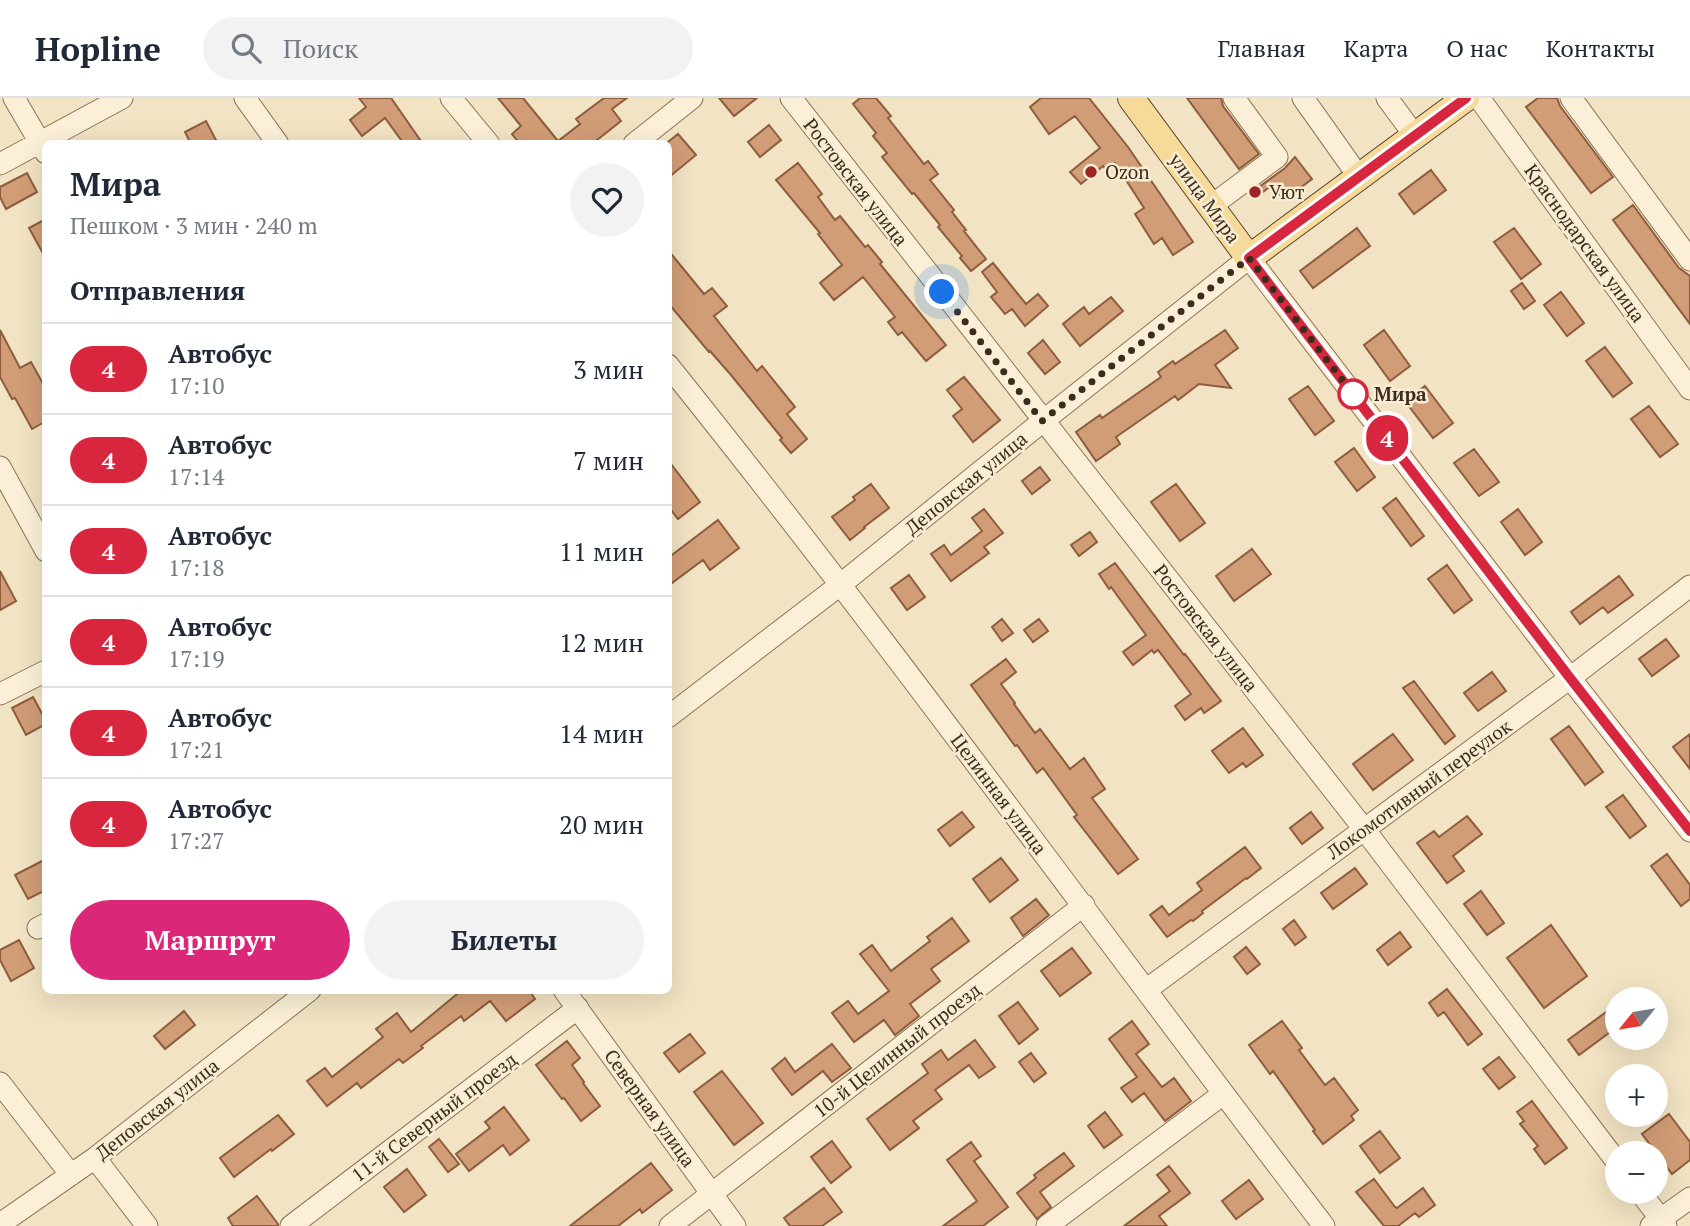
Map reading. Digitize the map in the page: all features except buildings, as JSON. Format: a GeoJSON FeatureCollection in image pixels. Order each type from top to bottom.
{"type":"FeatureCollection","features":[{"type":"Feature","properties":{"kind":"main road","name":"улица Мира"},"geometry":{"type":"LineString","coordinates":[[1131,98],[1249,258]]}},
{"type":"Feature","properties":{"kind":"main road","name":"Деповская улица"},"geometry":{"type":"LineString","coordinates":[[1249,258],[1466,98]]}},
{"type":"Feature","properties":{"kind":"street"},"geometry":{"type":"LineString","coordinates":[[14,98],[42,146]]}},
{"type":"Feature","properties":{"kind":"street"},"geometry":{"type":"LineString","coordinates":[[56,140],[122,98]]}},
{"type":"Feature","properties":{"kind":"street"},"geometry":{"type":"LineString","coordinates":[[245,98],[275,140]]}},
{"type":"Feature","properties":{"kind":"street"},"geometry":{"type":"LineString","coordinates":[[451,98],[486,140]]}},
{"type":"Feature","properties":{"kind":"street"},"geometry":{"type":"LineString","coordinates":[[639,140],[692,98]]}},
{"type":"Feature","properties":{"kind":"street","name":"Ростовская улица"},"geometry":{"type":"LineString","coordinates":[[791,98],[1364,829],[1605,1146]]}},
{"type":"Feature","properties":{"kind":"street"},"geometry":{"type":"LineString","coordinates":[[1211,206],[1277,157],[1234,98]]}},
{"type":"Feature","properties":{"kind":"street"},"geometry":{"type":"LineString","coordinates":[[1303,98],[1359,177]]}},
{"type":"Feature","properties":{"kind":"street"},"geometry":{"type":"LineString","coordinates":[[1387,98],[1415,136]]}},
{"type":"Feature","properties":{"kind":"street","name":"Краснодарская улица"},"geometry":{"type":"LineString","coordinates":[[1479,98],[1690,389]]}},
{"type":"Feature","properties":{"kind":"street"},"geometry":{"type":"LineString","coordinates":[[1571,98],[1690,260]]}},
{"type":"Feature","properties":{"kind":"street"},"geometry":{"type":"LineString","coordinates":[[0,164],[42,148]]}},
{"type":"Feature","properties":{"kind":"street","name":"Деповская улица"},"geometry":{"type":"LineString","coordinates":[[672,714],[840,585],[1249,258]]}},
{"type":"Feature","properties":{"kind":"street","name":"улица Мира"},"geometry":{"type":"LineString","coordinates":[[1249,258],[1690,831]]}},
{"type":"Feature","properties":{"kind":"street","name":"Целинная улица"},"geometry":{"type":"LineString","coordinates":[[676,391],[840,585],[1324,1226]]}},
{"type":"Feature","properties":{"kind":"street"},"geometry":{"type":"LineString","coordinates":[[0,467],[38,520]]}},
{"type":"Feature","properties":{"kind":"street","name":"Локомотивный переулок"},"geometry":{"type":"LineString","coordinates":[[1146,990],[1570,678],[1690,586]]}},
{"type":"Feature","properties":{"kind":"street"},"geometry":{"type":"LineString","coordinates":[[0,694],[42,673]]}},
{"type":"Feature","properties":{"kind":"street","name":"10-й Целинный проезд"},"geometry":{"type":"LineString","coordinates":[[670,1226],[1084,905]]}},
{"type":"Feature","properties":{"kind":"street","name":"Северная улица"},"geometry":{"type":"LineString","coordinates":[[567,994],[735,1226]]}},
{"type":"Feature","properties":{"kind":"street","name":"Деповская улица"},"geometry":{"type":"LineString","coordinates":[[0,1224],[95,1158],[287,998]]}},
{"type":"Feature","properties":{"kind":"street","name":"11-й Северный проезд"},"geometry":{"type":"LineString","coordinates":[[291,1226],[578,1008]]}},
{"type":"Feature","properties":{"kind":"street"},"geometry":{"type":"LineString","coordinates":[[0,1083],[71,1175]]}},
{"type":"Feature","properties":{"kind":"street"},"geometry":{"type":"LineString","coordinates":[[1047,1226],[1223,1094]]}},
{"type":"Feature","properties":{"kind":"street"},"geometry":{"type":"LineString","coordinates":[[95,1158],[147,1226]]}},
{"type":"Feature","properties":{"kind":"street"},"geometry":{"type":"LineString","coordinates":[[1647,1204],[1659,1224],[1690,1198]]}},
{"type":"Feature","properties":{"kind":"bus line","name":"4"},"geometry":{"type":"LineString","coordinates":[[1466,98],[1249,258],[1690,831]]}},
{"type":"Feature","properties":{"kind":"place","name":"Ozon"},"geometry":{"type":"Point","coordinates":[1091,172]}},
{"type":"Feature","properties":{"kind":"place","name":"Уют"},"geometry":{"type":"Point","coordinates":[1255,192]}},
{"type":"Feature","properties":{"kind":"place","name":"Мира"},"geometry":{"type":"Point","coordinates":[1353,394]}},
{"type":"Feature","properties":{"kind":"route"},"geometry":{"type":"LineString","coordinates":[[942,292],[1042,421],[1249,258],[1353,394]]}}]}
